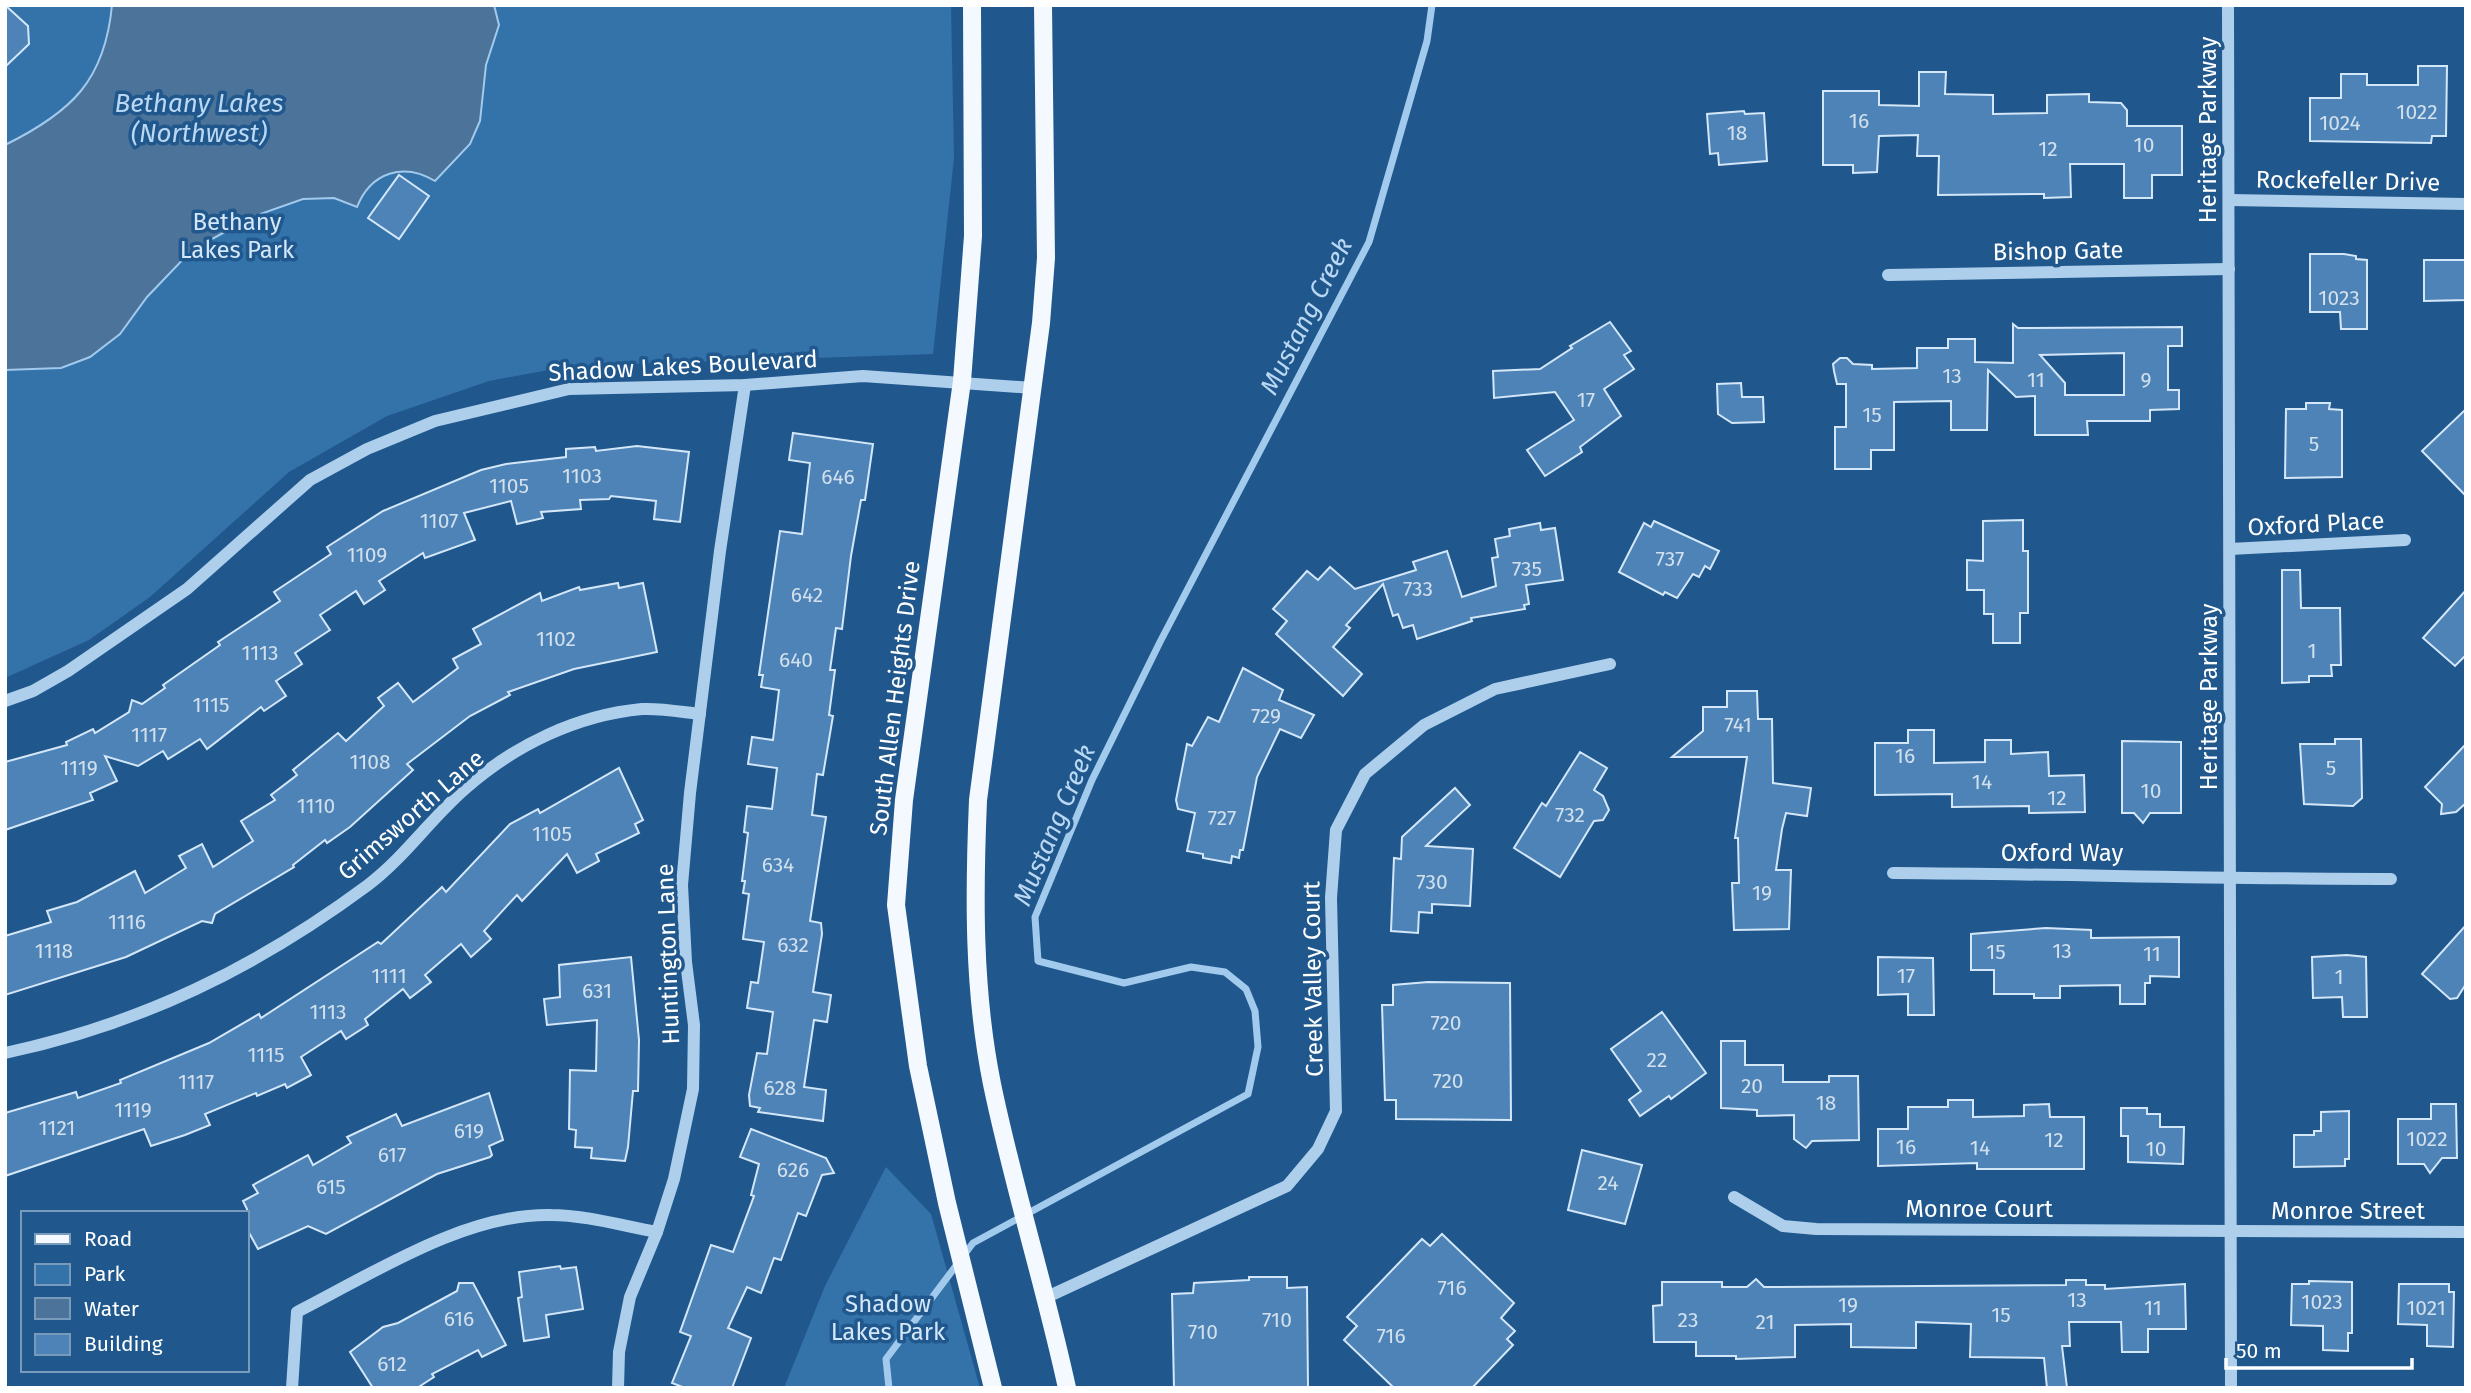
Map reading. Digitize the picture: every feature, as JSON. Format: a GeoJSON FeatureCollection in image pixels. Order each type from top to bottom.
{"type":"FeatureCollection","features":[{"type":"Feature","properties":{"kind":"main road","name":"South Allen Heights Drive"},"geometry":{"type":"LineString","coordinates":[[972,5],[973,236],[962,381],[904,800],[896,905],[918,1066],[947,1203],[993,1388]]}},
{"type":"Feature","properties":{"kind":"main road"},"geometry":{"type":"LineString","coordinates":[[1043,5],[1046,258],[1032,388],[978,800],[975,873],[977,973],[992,1083],[1047,1297],[1067,1388]]}},
{"type":"Feature","properties":{"kind":"street","name":"Heritage Parkway"},"geometry":{"type":"LineString","coordinates":[[2228,5],[2231,1388]]}},
{"type":"Feature","properties":{"kind":"street","name":"Rockefeller Drive"},"geometry":{"type":"LineString","coordinates":[[2229,200],[2466,204]]}},
{"type":"Feature","properties":{"kind":"street","name":"Bishop Gate"},"geometry":{"type":"LineString","coordinates":[[1888,275],[2229,269]]}},
{"type":"Feature","properties":{"kind":"street","name":"Shadow Lakes Boulevard"},"geometry":{"type":"LineString","coordinates":[[5,701],[33,691],[68,671],[187,589],[310,480],[367,449],[435,421],[569,388],[745,385],[863,376],[1032,388]]}},
{"type":"Feature","properties":{"kind":"street","name":"Huntington Lane"},"geometry":{"type":"LineString","coordinates":[[618,1388],[619,1352],[630,1297],[657,1232],[674,1179],[693,1089],[694,1025],[686,962],[682,886],[720,551],[745,385]]}},
{"type":"Feature","properties":{"kind":"street","name":"Oxford Place"},"geometry":{"type":"LineString","coordinates":[[2230,549],[2405,540]]}},
{"type":"Feature","properties":{"kind":"street","name":"Creek Valley Court"},"geometry":{"type":"LineString","coordinates":[[1047,1297],[1287,1186],[1318,1149],[1336,1111],[1331,898],[1336,830],[1365,774],[1424,725],[1495,689],[1610,664]]}},
{"type":"Feature","properties":{"kind":"street","name":"Grimsworth Lane"},"geometry":{"type":"LineString","coordinates":[[5,1053],[96,1031],[166,1004],[262,957],[369,884],[414,845],[465,789],[537,739],[589,718],[633,711],[700,714]]}},
{"type":"Feature","properties":{"kind":"street","name":"Oxford Way"},"geometry":{"type":"LineString","coordinates":[[1893,873],[2390,879]]}},
{"type":"Feature","properties":{"kind":"street","name":"Monroe Court"},"geometry":{"type":"LineString","coordinates":[[1734,1197],[1783,1226],[1816,1229],[2231,1232]]}},
{"type":"Feature","properties":{"kind":"street"},"geometry":{"type":"LineString","coordinates":[[292,1388],[297,1311],[449,1236],[476,1225],[551,1214],[657,1232]]}},
{"type":"Feature","properties":{"kind":"street","name":"Monroe Street"},"geometry":{"type":"LineString","coordinates":[[2231,1232],[2466,1232]]}},
{"type":"Feature","properties":{"kind":"green space","name":"Bethany Lakes Park"},"geometry":{"type":"Polygon","coordinates":[[[5,5],[951,5],[954,158],[933,354],[570,366],[489,381],[387,416],[289,472],[150,597],[89,640],[5,678],[5,5]]]}},
{"type":"Feature","properties":{"kind":"green space","name":"Shadow Lakes Park"},"geometry":{"type":"Polygon","coordinates":[[[886,1167],[931,1214],[980,1388],[784,1388],[825,1286],[886,1167]]]}},
{"type":"Feature","properties":{"kind":"water","name":"Bethany Lakes (Northwest)"},"geometry":{"type":"Polygon","coordinates":[[[112,5],[494,5],[499,25],[486,65],[480,121],[470,144],[435,181],[412,172],[400,172],[380,178],[363,195],[357,207],[334,198],[303,199],[252,217],[192,250],[147,297],[120,334],[90,357],[61,368],[5,370],[5,145],[49,120],[81,91],[102,54],[112,5]]]}},
{"type":"Feature","properties":{"kind":"building"},"geometry":{"type":"Polygon","coordinates":[[[5,5],[28,26],[29,44],[5,67],[5,5]]]}},
{"type":"Feature","properties":{"kind":"building"},"geometry":{"type":"Polygon","coordinates":[[[2418,66],[2447,66],[2446,136],[2432,136],[2431,143],[2310,141],[2310,98],[2341,98],[2341,74],[2367,74],[2367,85],[2418,85],[2418,66]]]}},
{"type":"Feature","properties":{"kind":"building"},"geometry":{"type":"Polygon","coordinates":[[[1919,72],[1946,72],[1945,94],[1993,95],[1993,114],[2047,113],[2047,95],[2089,94],[2089,102],[2121,103],[2127,110],[2127,126],[2182,126],[2182,175],[2152,175],[2152,198],[2124,198],[2124,164],[2070,164],[2071,197],[2044,198],[2044,194],[1938,195],[1939,156],[1917,156],[1918,135],[1879,136],[1877,172],[1853,173],[1853,165],[1823,165],[1823,91],[1879,91],[1879,105],[1919,106],[1919,72]]]}},
{"type":"Feature","properties":{"kind":"building"},"geometry":{"type":"Polygon","coordinates":[[[1744,111],[1745,114],[1764,113],[1767,161],[1719,165],[1718,153],[1710,154],[1707,114],[1744,111]]]}},
{"type":"Feature","properties":{"kind":"building"},"geometry":{"type":"Polygon","coordinates":[[[399,175],[429,196],[399,239],[368,218],[399,175]]]}},
{"type":"Feature","properties":{"kind":"building"},"geometry":{"type":"Polygon","coordinates":[[[2310,254],[2344,254],[2367,260],[2367,329],[2341,329],[2340,312],[2310,312],[2310,254]]]}},
{"type":"Feature","properties":{"kind":"building"},"geometry":{"type":"Polygon","coordinates":[[[2424,260],[2466,260],[2466,300],[2424,301],[2424,260]]]}},
{"type":"Feature","properties":{"kind":"building"},"geometry":{"type":"Polygon","coordinates":[[[1610,322],[1631,351],[1624,355],[1634,369],[1604,389],[1621,416],[1580,447],[1582,452],[1545,476],[1527,450],[1574,420],[1555,392],[1494,398],[1493,371],[1540,369],[1572,348],[1570,346],[1610,322]]]}},
{"type":"Feature","properties":{"kind":"building"},"geometry":{"type":"Polygon","coordinates":[[[2013,324],[2018,328],[2182,327],[2182,346],[2168,346],[2168,390],[2179,390],[2179,409],[2150,410],[2150,421],[2087,421],[2088,435],[2035,435],[2035,396],[2016,397],[1988,370],[1987,430],[1951,430],[1951,401],[1894,402],[1894,450],[1871,450],[1871,469],[1835,469],[1835,427],[1846,427],[1846,384],[1837,384],[1833,364],[1840,358],[1847,358],[1853,364],[1872,365],[1872,369],[1917,368],[1917,348],[1948,348],[1948,339],[1975,339],[1975,362],[2013,363],[2013,324]],[[2124,353],[2040,355],[2065,383],[2065,395],[2124,395],[2124,353]]]}},
{"type":"Feature","properties":{"kind":"building"},"geometry":{"type":"Polygon","coordinates":[[[1741,383],[1742,397],[1763,397],[1764,422],[1732,423],[1718,414],[1717,384],[1741,383]]]}},
{"type":"Feature","properties":{"kind":"building"},"geometry":{"type":"Polygon","coordinates":[[[2306,403],[2330,403],[2329,409],[2342,410],[2342,477],[2285,478],[2286,409],[2306,409],[2306,403]]]}},
{"type":"Feature","properties":{"kind":"building"},"geometry":{"type":"Polygon","coordinates":[[[2466,409],[2466,496],[2422,451],[2466,409]]]}},
{"type":"Feature","properties":{"kind":"building"},"geometry":{"type":"Polygon","coordinates":[[[793,433],[873,444],[865,500],[861,500],[851,556],[842,629],[836,628],[830,670],[835,670],[829,715],[833,716],[823,775],[817,774],[812,815],[826,817],[810,921],[821,923],[822,934],[813,992],[831,995],[827,1022],[814,1020],[804,1087],[826,1090],[823,1121],[758,1112],[760,1108],[750,1106],[749,1095],[757,1053],[767,1054],[773,1012],[747,1008],[751,982],[758,983],[764,942],[743,939],[749,894],[743,893],[745,881],[742,881],[748,833],[744,832],[747,806],[772,809],[777,768],[748,764],[752,737],[773,740],[779,690],[761,687],[763,675],[759,675],[780,531],[802,534],[810,463],[789,460],[793,433]]]}},
{"type":"Feature","properties":{"kind":"building"},"geometry":{"type":"Polygon","coordinates":[[[637,446],[689,452],[680,522],[654,519],[656,501],[611,496],[609,499],[580,500],[581,509],[541,512],[543,518],[517,524],[511,501],[464,513],[475,540],[425,558],[423,553],[379,581],[385,590],[364,604],[356,591],[320,615],[330,630],[295,653],[302,664],[276,681],[286,696],[264,711],[261,707],[207,749],[200,739],[168,759],[163,751],[138,766],[105,756],[117,781],[90,793],[93,800],[5,830],[5,762],[67,745],[66,742],[93,729],[95,733],[129,712],[132,700],[142,704],[165,688],[163,685],[220,645],[218,642],[280,601],[274,592],[331,554],[327,547],[383,511],[481,470],[506,464],[566,457],[566,449],[595,447],[596,451],[637,446]]]}},
{"type":"Feature","properties":{"kind":"building"},"geometry":{"type":"Polygon","coordinates":[[[2023,520],[2023,551],[2028,551],[2028,613],[2020,613],[2020,643],[1993,643],[1993,614],[1984,614],[1984,590],[1967,590],[1967,560],[1983,561],[1983,521],[2023,520]]]}},
{"type":"Feature","properties":{"kind":"building"},"geometry":{"type":"Polygon","coordinates":[[[1654,521],[1719,551],[1710,569],[1705,566],[1699,577],[1693,574],[1677,598],[1665,592],[1663,595],[1619,572],[1644,523],[1651,527],[1654,521]]]}},
{"type":"Feature","properties":{"kind":"building"},"geometry":{"type":"Polygon","coordinates":[[[1540,523],[1541,530],[1555,528],[1563,580],[1526,585],[1529,604],[1524,605],[1525,609],[1471,618],[1472,621],[1417,639],[1413,625],[1403,628],[1398,614],[1393,616],[1383,584],[1346,625],[1350,628],[1333,647],[1362,674],[1343,696],[1276,634],[1287,621],[1273,609],[1307,571],[1318,580],[1330,567],[1355,589],[1416,570],[1413,562],[1447,551],[1462,597],[1496,586],[1492,558],[1498,557],[1495,539],[1510,536],[1509,529],[1540,523]]]}},
{"type":"Feature","properties":{"kind":"building"},"geometry":{"type":"Polygon","coordinates":[[[2282,570],[2300,570],[2301,608],[2340,608],[2341,665],[2331,665],[2332,676],[2309,676],[2309,682],[2282,683],[2282,570]]]}},
{"type":"Feature","properties":{"kind":"building"},"geometry":{"type":"Polygon","coordinates":[[[618,583],[619,588],[643,583],[657,652],[574,669],[508,692],[510,695],[470,716],[407,764],[413,770],[350,827],[327,843],[325,840],[293,865],[294,867],[215,914],[212,923],[202,921],[126,957],[5,995],[5,936],[51,922],[47,911],[77,902],[135,871],[145,893],[186,868],[179,856],[202,844],[213,867],[253,841],[241,821],[275,800],[271,795],[297,775],[293,770],[338,733],[346,741],[384,706],[378,698],[398,683],[413,702],[458,668],[453,659],[481,644],[473,629],[540,593],[542,601],[579,587],[580,590],[618,583]]]}},
{"type":"Feature","properties":{"kind":"building"},"geometry":{"type":"Polygon","coordinates":[[[2466,590],[2466,655],[2455,666],[2423,638],[2466,590]]]}},
{"type":"Feature","properties":{"kind":"building"},"geometry":{"type":"Polygon","coordinates":[[[1243,668],[1283,690],[1279,700],[1314,715],[1301,738],[1280,729],[1257,777],[1243,850],[1240,850],[1239,858],[1232,856],[1231,863],[1203,858],[1203,854],[1187,851],[1195,813],[1178,809],[1176,800],[1187,744],[1192,746],[1208,717],[1219,722],[1243,668]]]}},
{"type":"Feature","properties":{"kind":"building"},"geometry":{"type":"Polygon","coordinates":[[[1727,691],[1757,691],[1758,719],[1772,719],[1773,783],[1811,788],[1807,816],[1786,813],[1782,829],[1776,870],[1791,870],[1789,929],[1734,930],[1732,883],[1739,883],[1738,838],[1735,838],[1747,757],[1672,757],[1703,731],[1703,707],[1727,707],[1727,691]]]}},
{"type":"Feature","properties":{"kind":"building"},"geometry":{"type":"Polygon","coordinates":[[[1908,730],[1934,730],[1934,763],[1985,762],[1985,740],[2011,740],[2011,754],[2048,752],[2049,776],[2084,775],[2085,812],[2029,813],[2029,806],[1952,807],[1952,794],[1875,795],[1875,743],[1908,743],[1908,730]]]}},
{"type":"Feature","properties":{"kind":"building"},"geometry":{"type":"Polygon","coordinates":[[[2335,739],[2361,739],[2362,798],[2353,806],[2304,804],[2300,744],[2335,744],[2335,739]]]}},
{"type":"Feature","properties":{"kind":"building"},"geometry":{"type":"Polygon","coordinates":[[[2122,741],[2181,742],[2181,813],[2150,813],[2143,823],[2134,813],[2122,813],[2122,741]]]}},
{"type":"Feature","properties":{"kind":"building"},"geometry":{"type":"Polygon","coordinates":[[[2466,744],[2466,803],[2456,812],[2441,814],[2442,804],[2425,787],[2466,744]]]}},
{"type":"Feature","properties":{"kind":"building"},"geometry":{"type":"Polygon","coordinates":[[[1580,752],[1607,768],[1594,790],[1603,796],[1609,810],[1603,820],[1594,821],[1560,877],[1514,848],[1542,803],[1546,806],[1580,752]]]}},
{"type":"Feature","properties":{"kind":"building"},"geometry":{"type":"Polygon","coordinates":[[[619,768],[643,820],[635,824],[639,833],[596,854],[599,861],[577,873],[567,854],[522,901],[517,895],[484,931],[491,939],[471,957],[461,944],[425,975],[431,982],[410,998],[403,989],[365,1019],[368,1025],[346,1039],[341,1031],[301,1057],[311,1075],[287,1088],[285,1084],[257,1096],[256,1093],[205,1114],[210,1125],[185,1135],[151,1146],[144,1129],[5,1176],[5,1113],[76,1092],[78,1098],[121,1083],[120,1080],[209,1043],[259,1014],[261,1018],[378,942],[381,944],[442,887],[446,892],[510,824],[538,809],[540,813],[619,768]]]}},
{"type":"Feature","properties":{"kind":"building"},"geometry":{"type":"Polygon","coordinates":[[[1455,788],[1470,805],[1426,846],[1473,849],[1470,906],[1432,904],[1432,913],[1419,912],[1418,933],[1391,931],[1394,858],[1401,859],[1402,837],[1455,788]]]}},
{"type":"Feature","properties":{"kind":"building"},"geometry":{"type":"Polygon","coordinates":[[[2466,925],[2466,984],[2457,998],[2450,999],[2422,974],[2466,925]]]}},
{"type":"Feature","properties":{"kind":"building"},"geometry":{"type":"Polygon","coordinates":[[[2046,928],[2091,930],[2091,938],[2179,937],[2179,977],[2150,976],[2150,983],[2145,983],[2145,1004],[2120,1004],[2120,985],[2060,986],[2060,998],[2034,998],[2034,994],[1994,994],[1994,970],[1971,970],[1971,934],[2046,928]]]}},
{"type":"Feature","properties":{"kind":"building"},"geometry":{"type":"Polygon","coordinates":[[[631,957],[639,1040],[638,1091],[633,1091],[628,1147],[625,1161],[591,1158],[592,1148],[575,1147],[576,1130],[569,1129],[570,1070],[596,1071],[597,1020],[547,1025],[544,999],[560,997],[559,965],[631,957]]]}},
{"type":"Feature","properties":{"kind":"building"},"geometry":{"type":"Polygon","coordinates":[[[1878,957],[1933,958],[1934,1015],[1908,1015],[1908,994],[1878,995],[1878,957]]]}},
{"type":"Feature","properties":{"kind":"building"},"geometry":{"type":"Polygon","coordinates":[[[2312,957],[2366,957],[2367,1017],[2343,1017],[2342,997],[2313,998],[2312,957]]]}},
{"type":"Feature","properties":{"kind":"building"},"geometry":{"type":"Polygon","coordinates":[[[1428,982],[1510,983],[1511,1120],[1396,1119],[1396,1100],[1385,1100],[1382,1005],[1393,1005],[1393,985],[1428,982]]]}},
{"type":"Feature","properties":{"kind":"building"},"geometry":{"type":"Polygon","coordinates":[[[1662,1012],[1706,1073],[1671,1099],[1669,1096],[1640,1116],[1629,1100],[1641,1091],[1611,1049],[1662,1012]]]}},
{"type":"Feature","properties":{"kind":"building"},"geometry":{"type":"Polygon","coordinates":[[[1721,1041],[1745,1041],[1745,1065],[1783,1065],[1783,1082],[1829,1082],[1829,1076],[1858,1076],[1859,1140],[1812,1141],[1806,1148],[1794,1139],[1794,1115],[1757,1116],[1757,1110],[1721,1108],[1721,1041]]]}},
{"type":"Feature","properties":{"kind":"building"},"geometry":{"type":"Polygon","coordinates":[[[489,1093],[503,1140],[489,1146],[492,1155],[490,1157],[437,1174],[326,1234],[308,1226],[258,1249],[248,1231],[248,1211],[243,1201],[258,1193],[253,1185],[308,1155],[313,1165],[351,1143],[347,1137],[396,1114],[402,1126],[489,1093]]]}},
{"type":"Feature","properties":{"kind":"building"},"geometry":{"type":"Polygon","coordinates":[[[1948,1100],[1973,1100],[1973,1117],[2024,1116],[2024,1105],[2049,1104],[2050,1117],[2084,1117],[2084,1169],[1977,1169],[1977,1163],[1878,1166],[1878,1129],[1908,1129],[1908,1107],[1948,1107],[1948,1100]]]}},
{"type":"Feature","properties":{"kind":"building"},"geometry":{"type":"Polygon","coordinates":[[[2431,1104],[2456,1104],[2457,1158],[2442,1158],[2430,1173],[2424,1164],[2398,1164],[2398,1119],[2431,1119],[2431,1104]]]}},
{"type":"Feature","properties":{"kind":"building"},"geometry":{"type":"Polygon","coordinates":[[[2121,1108],[2147,1108],[2147,1114],[2160,1114],[2160,1127],[2184,1127],[2183,1164],[2128,1162],[2128,1136],[2121,1136],[2121,1108]]]}},
{"type":"Feature","properties":{"kind":"building"},"geometry":{"type":"Polygon","coordinates":[[[2349,1111],[2349,1159],[2345,1159],[2345,1166],[2294,1167],[2294,1135],[2314,1135],[2314,1131],[2321,1131],[2321,1112],[2349,1111]]]}},
{"type":"Feature","properties":{"kind":"building"},"geometry":{"type":"Polygon","coordinates":[[[751,1129],[826,1158],[834,1173],[822,1175],[806,1216],[798,1213],[781,1260],[774,1258],[761,1293],[747,1287],[728,1328],[751,1338],[732,1388],[685,1388],[672,1383],[691,1336],[680,1332],[711,1245],[733,1252],[754,1196],[751,1195],[759,1164],[740,1157],[751,1129]]]}},
{"type":"Feature","properties":{"kind":"building"},"geometry":{"type":"Polygon","coordinates":[[[1582,1150],[1642,1165],[1625,1224],[1568,1210],[1582,1150]]]}},
{"type":"Feature","properties":{"kind":"building"},"geometry":{"type":"Polygon","coordinates":[[[1442,1234],[1514,1303],[1501,1318],[1515,1331],[1507,1339],[1513,1345],[1472,1388],[1394,1388],[1344,1340],[1357,1326],[1347,1317],[1422,1239],[1430,1246],[1442,1234]]]}},
{"type":"Feature","properties":{"kind":"building"},"geometry":{"type":"Polygon","coordinates":[[[560,1266],[561,1269],[576,1267],[583,1309],[546,1315],[549,1337],[524,1341],[518,1298],[522,1297],[519,1272],[560,1266]]]}},
{"type":"Feature","properties":{"kind":"building"},"geometry":{"type":"Polygon","coordinates":[[[1249,1277],[1287,1277],[1287,1288],[1307,1287],[1308,1388],[1174,1388],[1172,1294],[1193,1293],[1194,1283],[1249,1280],[1249,1277]]]}},
{"type":"Feature","properties":{"kind":"building"},"geometry":{"type":"Polygon","coordinates":[[[1756,1279],[1764,1287],[2066,1285],[2066,1280],[2086,1280],[2086,1285],[2105,1285],[2105,1289],[2185,1284],[2186,1329],[2148,1329],[2148,1352],[2122,1352],[2121,1322],[2069,1322],[2070,1346],[2062,1346],[2067,1388],[2047,1388],[2044,1358],[1970,1357],[1971,1324],[1916,1322],[1916,1348],[1851,1347],[1851,1324],[1795,1325],[1795,1357],[1736,1359],[1736,1356],[1696,1356],[1696,1342],[1654,1342],[1653,1306],[1662,1305],[1662,1282],[1722,1282],[1722,1287],[1747,1287],[1756,1279]]]}},
{"type":"Feature","properties":{"kind":"building"},"geometry":{"type":"Polygon","coordinates":[[[2309,1281],[2352,1282],[2352,1333],[2348,1333],[2348,1351],[2323,1350],[2323,1326],[2291,1325],[2292,1284],[2309,1284],[2309,1281]]]}},
{"type":"Feature","properties":{"kind":"building"},"geometry":{"type":"Polygon","coordinates":[[[459,1283],[473,1283],[506,1345],[482,1357],[478,1350],[432,1374],[434,1377],[417,1388],[373,1388],[350,1352],[383,1327],[398,1323],[457,1291],[459,1283]]]}},
{"type":"Feature","properties":{"kind":"building"},"geometry":{"type":"Polygon","coordinates":[[[2399,1284],[2449,1284],[2449,1292],[2454,1292],[2453,1347],[2427,1346],[2427,1325],[2398,1324],[2399,1284]]]}},
{"type":"Feature","properties":{"kind":"waterway","name":"Mustang Creek"},"geometry":{"type":"LineString","coordinates":[[889,1388],[886,1359],[973,1243],[1248,1094],[1258,1047],[1255,1011],[1246,989],[1225,972],[1191,967],[1124,983],[1038,961],[1035,917],[1092,780],[1160,642],[1369,242],[1427,41],[1432,5]]}}]}
